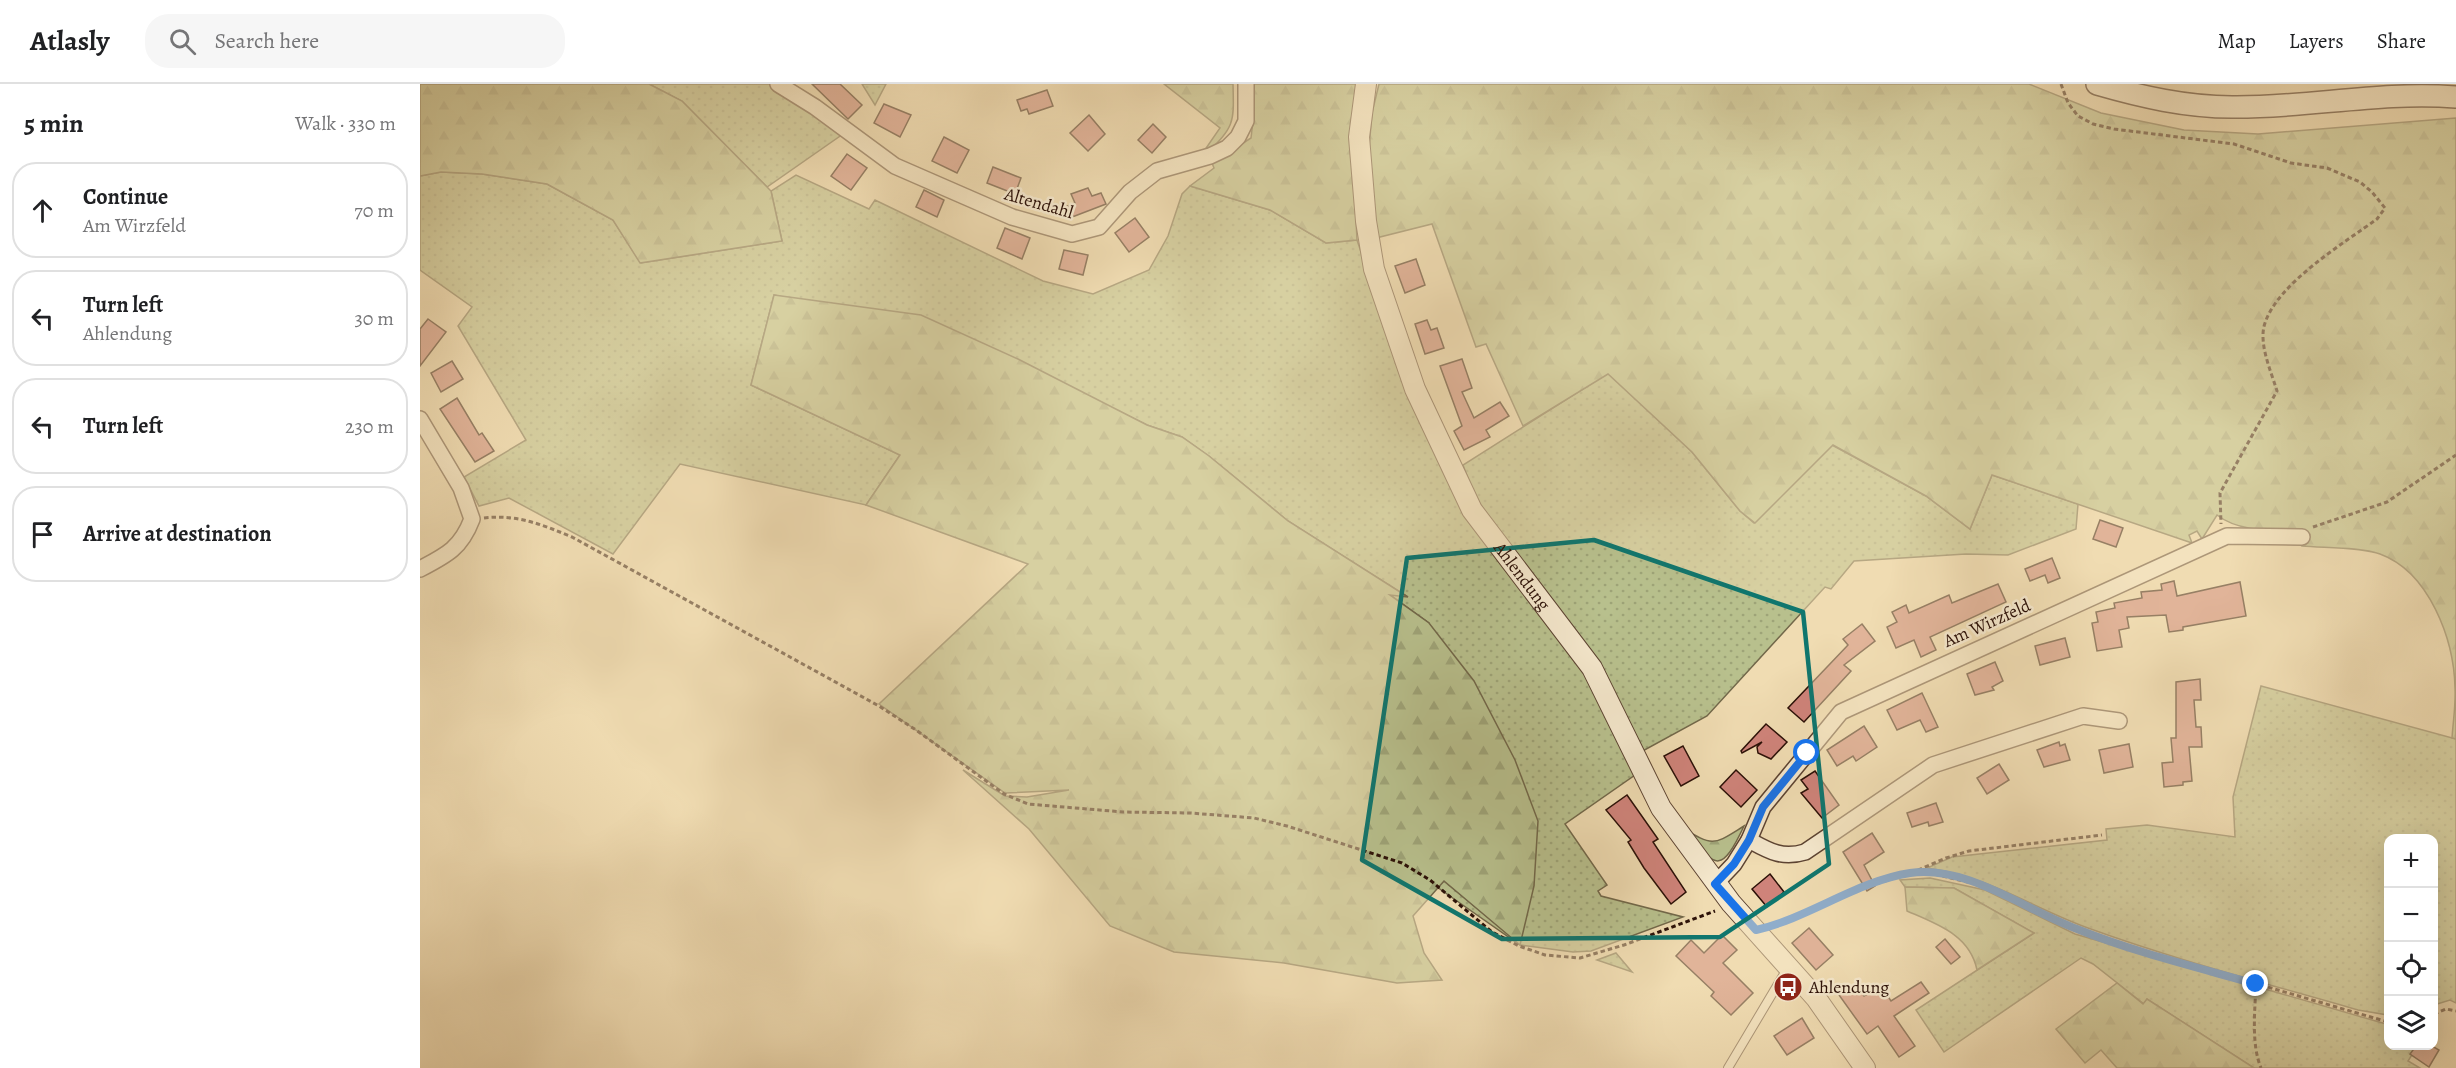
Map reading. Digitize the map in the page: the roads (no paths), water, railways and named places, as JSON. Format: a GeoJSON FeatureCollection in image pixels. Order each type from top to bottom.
{"type":"FeatureCollection","features":[{"type":"Feature","properties":{"kind":"main road"},"geometry":{"type":"LineString","coordinates":[[2097,84],[2184,105],[2233,107],[2428,89],[2456,97]]}},
{"type":"Feature","properties":{"kind":"street","name":"Altendahl"},"geometry":{"type":"LineString","coordinates":[[777,84],[815,108],[895,166],[1012,217],[1072,234],[1099,227],[1130,192],[1158,171],[1210,156],[1227,148],[1238,137],[1246,121],[1246,84]]}},
{"type":"Feature","properties":{"kind":"street","name":"Ahlendung"},"geometry":{"type":"LineString","coordinates":[[1366,84],[1359,137],[1366,221],[1374,269],[1415,388],[1472,510],[1592,668],[1661,808],[1715,884],[1816,998],[1865,1068]]}},
{"type":"Feature","properties":{"kind":"street"},"geometry":{"type":"LineString","coordinates":[[420,419],[460,488],[472,519],[465,538],[445,556],[420,569]]}},
{"type":"Feature","properties":{"kind":"street","name":"Am Wirzfeld"},"geometry":{"type":"LineString","coordinates":[[1715,884],[1734,864],[1749,840],[1763,807],[1841,712],[2227,536],[2299,537]]}},
{"type":"Feature","properties":{"kind":"street"},"geometry":{"type":"LineString","coordinates":[[1749,840],[1779,856],[1791,856],[1805,852],[1933,765],[2083,716],[2119,721]]}},
{"type":"Feature","properties":{"kind":"lane"},"geometry":{"type":"LineString","coordinates":[[1728,1068],[1788,968]]}},
{"type":"Feature","properties":{"kind":"place","name":"Ahlendung"},"geometry":{"type":"Point","coordinates":[1788,987]}}]}
